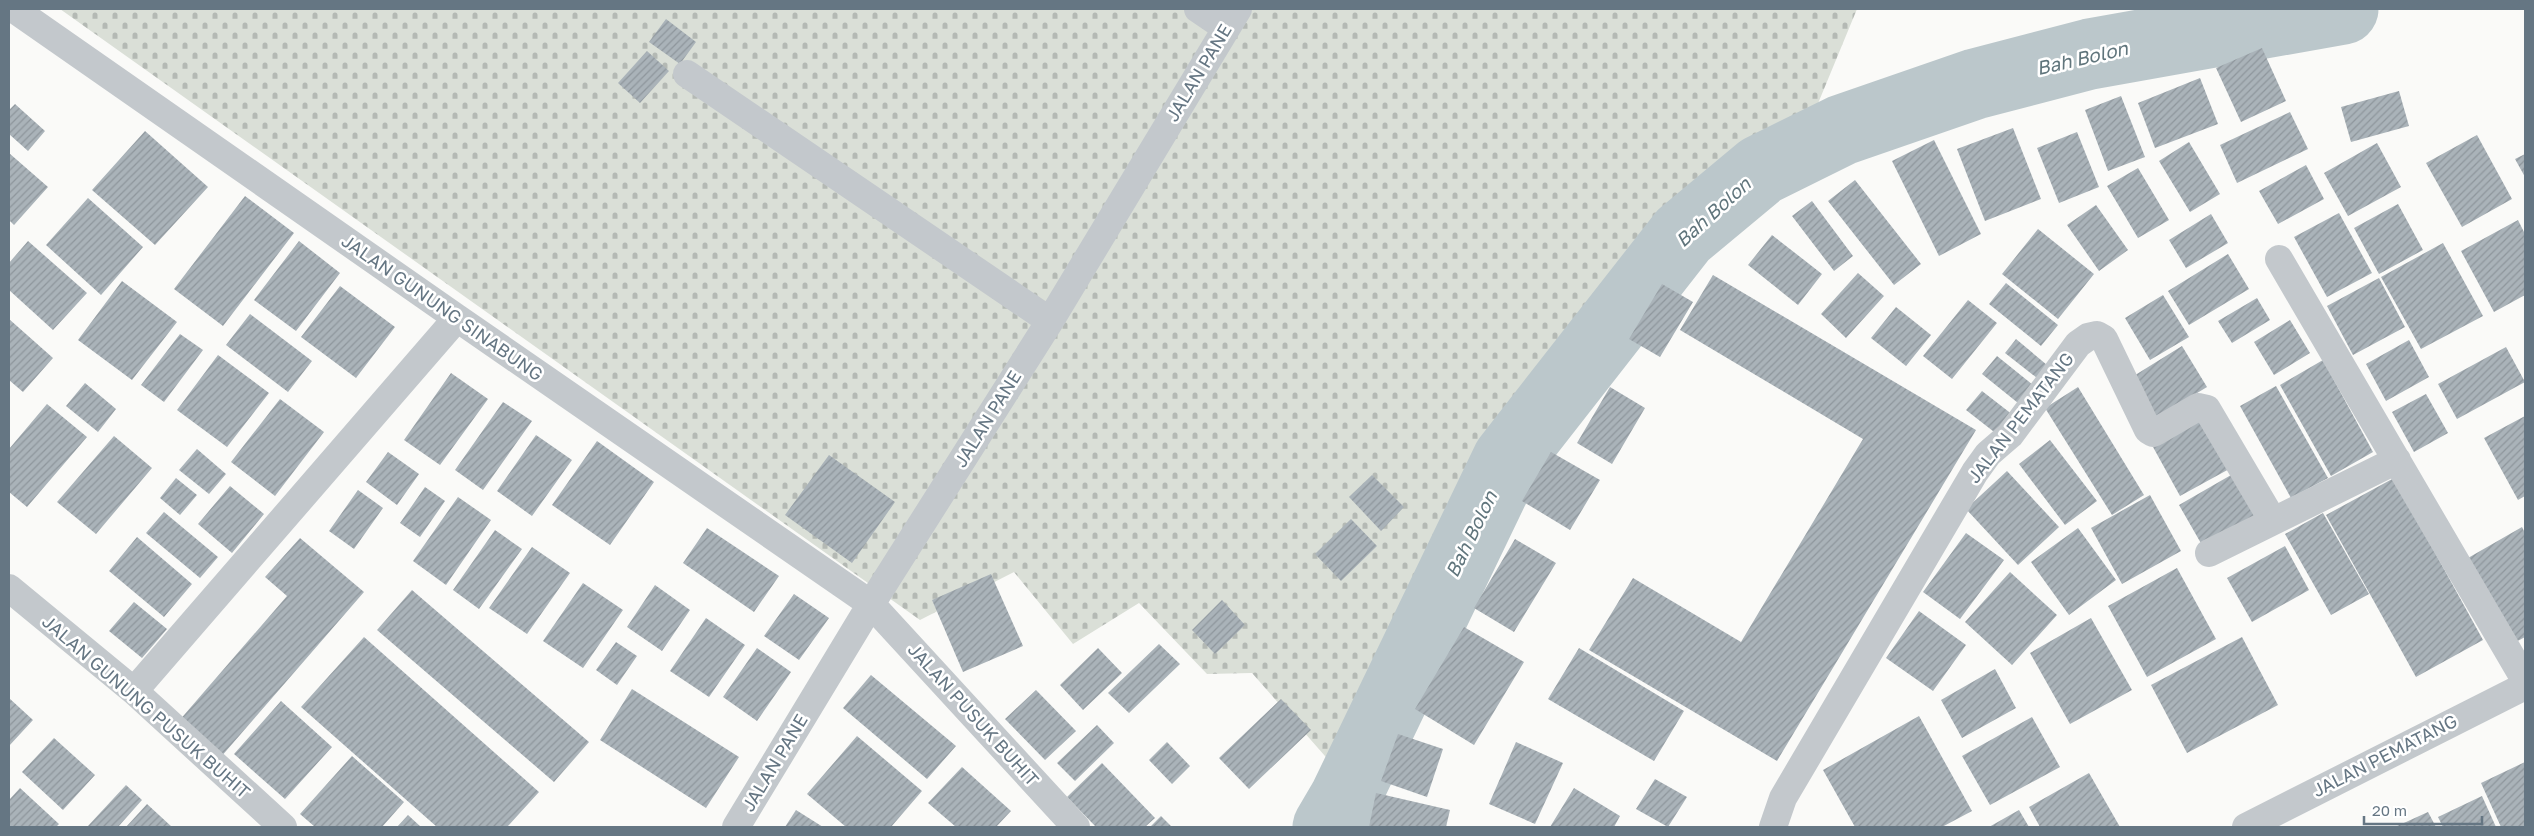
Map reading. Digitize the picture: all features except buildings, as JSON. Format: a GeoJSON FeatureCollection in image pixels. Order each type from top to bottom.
{"type":"FeatureCollection","features":[{"type":"Feature","properties":{"kind":"street","name":"JALAN GUNUNG SINABUNG"},"geometry":{"type":"LineString","coordinates":[[14,9],[871,604]]}},
{"type":"Feature","properties":{"kind":"street"},"geometry":{"type":"LineString","coordinates":[[1198,9],[1232,19]]}},
{"type":"Feature","properties":{"kind":"street","name":"JALAN PANE"},"geometry":{"type":"LineString","coordinates":[[736,827],[871,604],[1050,321],[1232,19]]}},
{"type":"Feature","properties":{"kind":"street"},"geometry":{"type":"LineString","coordinates":[[687,74],[1050,321]]}},
{"type":"Feature","properties":{"kind":"street"},"geometry":{"type":"LineString","coordinates":[[2279,259],[2525,680]]}},
{"type":"Feature","properties":{"kind":"street"},"geometry":{"type":"LineString","coordinates":[[134,691],[457,318]]}},
{"type":"Feature","properties":{"kind":"street","name":"JALAN PEMATANG"},"geometry":{"type":"LineString","coordinates":[[1773,827],[1783,798],[1975,472],[1988,454],[2010,435],[2078,344],[2088,337],[2098,335],[2104,339],[2148,430],[2153,433],[2198,407],[2207,409],[2273,521]]}},
{"type":"Feature","properties":{"kind":"street"},"geometry":{"type":"LineString","coordinates":[[2209,553],[2397,460]]}},
{"type":"Feature","properties":{"kind":"street","name":"JALAN GUNUNG PUSUK BUHIT"},"geometry":{"type":"LineString","coordinates":[[9,588],[134,691],[283,827]]}},
{"type":"Feature","properties":{"kind":"street","name":"JALAN PUSUK BUHIT"},"geometry":{"type":"LineString","coordinates":[[871,604],[1076,827]]}},
{"type":"Feature","properties":{"kind":"street","name":"JALAN PEMATANG"},"geometry":{"type":"LineString","coordinates":[[2246,827],[2525,686]]}},
{"type":"Feature","properties":{"kind":"green space"},"geometry":{"type":"Polygon","coordinates":[[[60,9],[1857,9],[1812,118],[1661,230],[1505,431],[1332,764],[1252,673],[1207,674],[1139,603],[1073,644],[1014,572],[920,620],[60,9]]]}},
{"type":"Feature","properties":{"kind":"waterway","name":"Bah Bolon"},"geometry":{"type":"LineString","coordinates":[[1328,827],[1345,798],[1508,459],[1683,235],[1761,170],[1842,130],[1975,84],[2090,54],[2343,9]]}}]}
